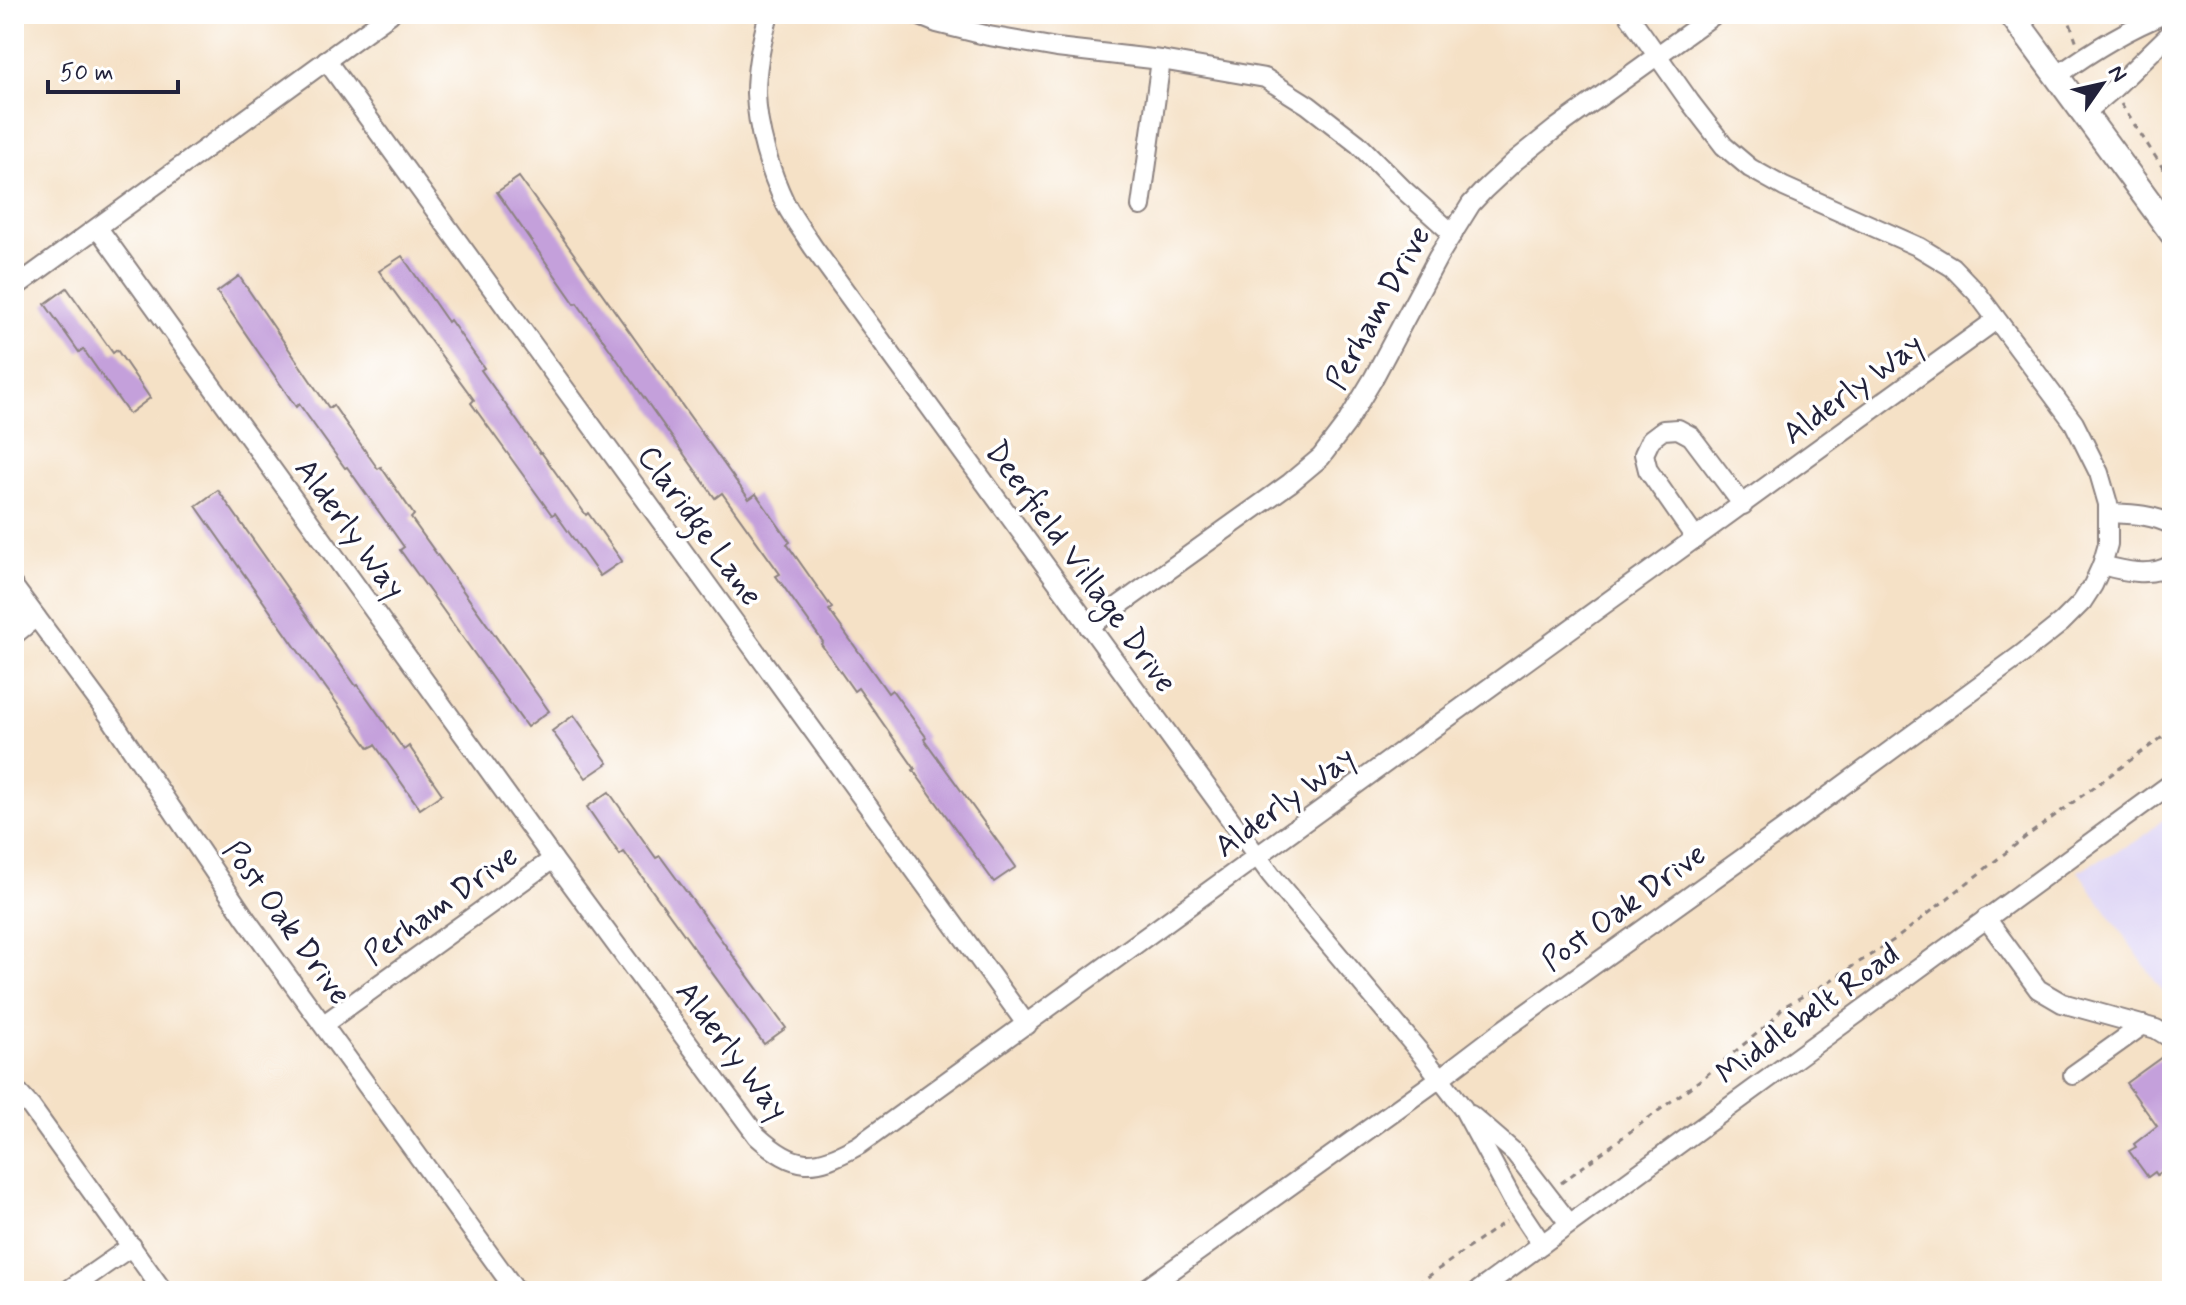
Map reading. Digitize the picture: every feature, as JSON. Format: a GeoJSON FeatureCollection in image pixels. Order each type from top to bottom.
{"type":"FeatureCollection","features":[{"type":"Feature","properties":{"kind":"main road"},"geometry":{"type":"LineString","coordinates":[[2011,14],[2171,228]]}},
{"type":"Feature","properties":{"kind":"street"},"geometry":{"type":"LineString","coordinates":[[14,288],[390,14]]}},
{"type":"Feature","properties":{"kind":"street","name":"Deerfield Village Drive"},"geometry":{"type":"LineString","coordinates":[[769,14],[761,44],[756,93],[773,174],[788,208],[813,247],[1258,857],[1463,1108],[1521,1213],[1542,1244]]}},
{"type":"Feature","properties":{"kind":"street"},"geometry":{"type":"LineString","coordinates":[[915,14],[989,36],[1265,78],[1308,105],[1358,144],[1453,234]]}},
{"type":"Feature","properties":{"kind":"street","name":"Post Oak Drive"},"geometry":{"type":"LineString","coordinates":[[1143,1291],[2022,654],[2082,602],[2102,565],[2108,544],[2108,504],[2099,473],[2074,423],[1977,293],[1952,267],[1919,247],[1784,187],[1750,168],[1724,146],[1628,14]]}},
{"type":"Feature","properties":{"kind":"street","name":"Perham Drive"},"geometry":{"type":"LineString","coordinates":[[1089,627],[1290,483],[1321,457],[1346,424],[1373,379],[1471,204],[1515,161],[1555,129],[1715,14]]}},
{"type":"Feature","properties":{"kind":"street"},"geometry":{"type":"LineString","coordinates":[[2057,76],[2085,56],[2165,14]]}},
{"type":"Feature","properties":{"kind":"street"},"geometry":{"type":"LineString","coordinates":[[2084,114],[2172,32]]}},
{"type":"Feature","properties":{"kind":"street","name":"Claridge Lane"},"geometry":{"type":"LineString","coordinates":[[326,60],[1027,1025]]}},
{"type":"Feature","properties":{"kind":"street"},"geometry":{"type":"LineString","coordinates":[[1141,206],[1161,60]]}},
{"type":"Feature","properties":{"kind":"street","name":"Alderly Way"},"geometry":{"type":"LineString","coordinates":[[98,228],[757,1136],[774,1152],[791,1161],[814,1164],[832,1160],[859,1145],[1996,320]]}},
{"type":"Feature","properties":{"kind":"street"},"geometry":{"type":"LineString","coordinates":[[1696,539],[1648,470],[1644,454],[1651,439],[1663,430],[1678,429],[1691,436],[1743,505]]}},
{"type":"Feature","properties":{"kind":"street"},"geometry":{"type":"LineString","coordinates":[[2108,513],[2162,519],[2172,525]]}},
{"type":"Feature","properties":{"kind":"street"},"geometry":{"type":"LineString","coordinates":[[2102,565],[2139,572],[2167,568],[2172,564]]}},
{"type":"Feature","properties":{"kind":"street","name":"Post Oak Drive"},"geometry":{"type":"LineString","coordinates":[[14,587],[110,717],[238,907],[516,1291]]}},
{"type":"Feature","properties":{"kind":"street"},"geometry":{"type":"LineString","coordinates":[[14,635],[36,617]]}},
{"type":"Feature","properties":{"kind":"street","name":"Middlebelt Road"},"geometry":{"type":"LineString","coordinates":[[1478,1291],[2172,783]]}},
{"type":"Feature","properties":{"kind":"street","name":"Perham Drive"},"geometry":{"type":"LineString","coordinates":[[324,1024],[553,859]]}},
{"type":"Feature","properties":{"kind":"street"},"geometry":{"type":"LineString","coordinates":[[1986,918],[2038,989],[2062,1003],[2156,1029],[2172,1039]]}},
{"type":"Feature","properties":{"kind":"street"},"geometry":{"type":"LineString","coordinates":[[2073,1075],[2143,1025]]}},
{"type":"Feature","properties":{"kind":"street"},"geometry":{"type":"LineString","coordinates":[[14,1088],[31,1107],[163,1291]]}},
{"type":"Feature","properties":{"kind":"street","name":"Deerfield Village Drive"},"geometry":{"type":"LineString","coordinates":[[1463,1108],[1515,1153],[1569,1223]]}},
{"type":"Feature","properties":{"kind":"street"},"geometry":{"type":"LineString","coordinates":[[67,1291],[132,1246]]}},
{"type":"Feature","properties":{"kind":"path"},"geometry":{"type":"LineString","coordinates":[[2063,14],[2085,56]]}},
{"type":"Feature","properties":{"kind":"path"},"geometry":{"type":"LineString","coordinates":[[2111,91],[2172,182]]}},
{"type":"Feature","properties":{"kind":"path"},"geometry":{"type":"LineString","coordinates":[[1546,1194],[1704,1077],[1771,1022],[1783,1007],[1897,938],[2027,836],[2172,730]]}},
{"type":"Feature","properties":{"kind":"path"},"geometry":{"type":"LineString","coordinates":[[1408,1291],[1521,1213]]}},
{"type":"Feature","properties":{"kind":"shaded area"},"geometry":{"type":"Polygon","coordinates":[[[2172,812],[2172,1004],[2078,871],[2140,839],[2172,812]]]}},
{"type":"Feature","properties":{"kind":"building"},"geometry":{"type":"Polygon","coordinates":[[[519,177],[749,499],[756,494],[832,608],[829,610],[888,693],[892,690],[1016,867],[994,882],[858,688],[854,691],[821,644],[823,642],[776,576],[780,574],[722,493],[715,498],[575,304],[497,192],[519,177]]]}},
{"type":"Feature","properties":{"kind":"building"},"geometry":{"type":"Polygon","coordinates":[[[402,256],[484,368],[481,370],[540,453],[622,561],[600,576],[555,513],[552,515],[471,403],[474,400],[379,271],[402,256]]]}},
{"type":"Feature","properties":{"kind":"building"},"geometry":{"type":"Polygon","coordinates":[[[239,276],[329,408],[333,405],[378,469],[381,467],[414,515],[411,518],[549,711],[527,727],[400,550],[404,547],[347,467],[299,404],[296,407],[217,292],[239,276]]]}},
{"type":"Feature","properties":{"kind":"building"},"geometry":{"type":"Polygon","coordinates":[[[67,288],[113,353],[117,350],[150,398],[129,414],[83,349],[79,352],[45,304],[67,288]]]}},
{"type":"Feature","properties":{"kind":"building"},"geometry":{"type":"Polygon","coordinates":[[[218,490],[356,686],[404,750],[409,746],[442,794],[420,809],[375,745],[369,748],[320,682],[196,506],[218,490]]]}},
{"type":"Feature","properties":{"kind":"building"},"geometry":{"type":"Polygon","coordinates":[[[574,715],[608,763],[586,778],[552,731],[574,715]]]}},
{"type":"Feature","properties":{"kind":"building"},"geometry":{"type":"Polygon","coordinates":[[[609,792],[786,1028],[764,1044],[624,852],[620,855],[587,807],[609,792]]]}},
{"type":"Feature","properties":{"kind":"building"},"geometry":{"type":"Polygon","coordinates":[[[2162,1057],[2172,1071],[2172,1164],[2157,1175],[2155,1172],[2148,1177],[2129,1151],[2157,1126],[2126,1083],[2162,1057]]]}}]}
